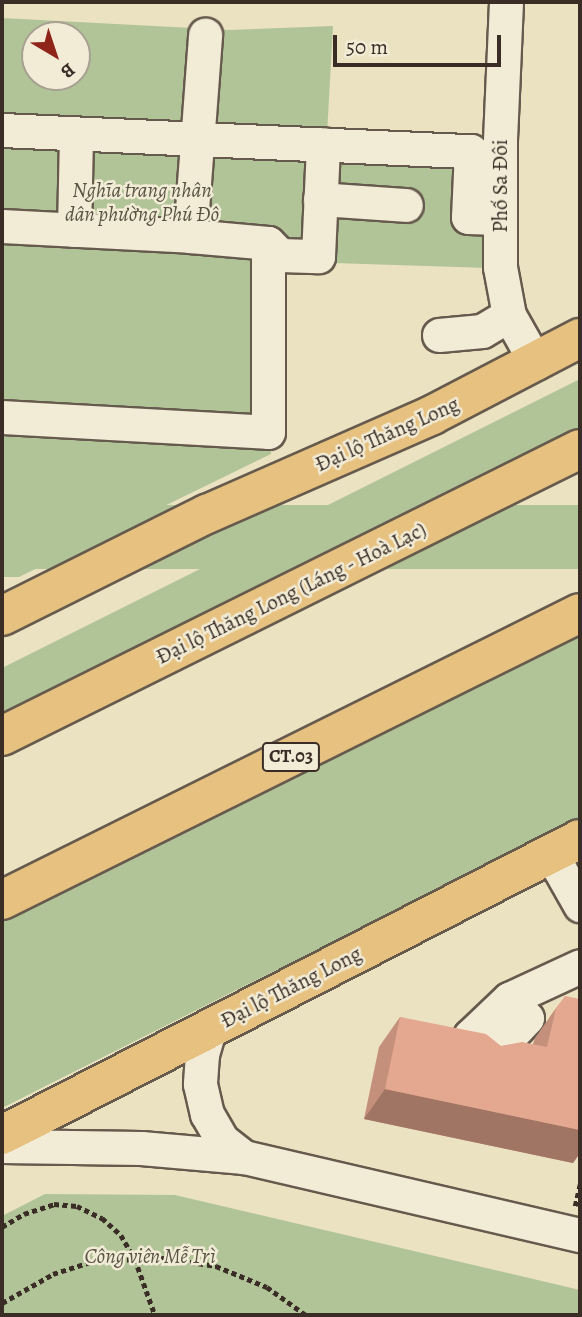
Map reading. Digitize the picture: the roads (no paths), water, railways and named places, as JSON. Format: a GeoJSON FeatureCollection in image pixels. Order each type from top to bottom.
{"type":"FeatureCollection","features":[{"type":"Feature","properties":{"kind":"main road","name":"Đại lộ Thăng Long"},"geometry":{"type":"LineString","coordinates":[[2,617],[207,514],[432,415],[580,338]]}},
{"type":"Feature","properties":{"kind":"main road","name":"Đại lộ Thăng Long (Láng - Hoà Lạc)"},"geometry":{"type":"LineString","coordinates":[[2,736],[580,449]]}},
{"type":"Feature","properties":{"kind":"main road","name":"CT.03"},"geometry":{"type":"LineString","coordinates":[[2,900],[580,613]]}},
{"type":"Feature","properties":{"kind":"main road","name":"Đại lộ Thăng Long"},"geometry":{"type":"LineString","coordinates":[[2,1135],[566,846]]}},
{"type":"Feature","properties":{"kind":"street","name":"Phố Sa Đôi"},"geometry":{"type":"LineString","coordinates":[[506,2],[499,218],[500,267],[509,315],[536,363]]}},
{"type":"Feature","properties":{"kind":"street"},"geometry":{"type":"LineString","coordinates":[[191,236],[205,35]]}},
{"type":"Feature","properties":{"kind":"street"},"geometry":{"type":"LineString","coordinates":[[2,130],[471,151],[468,217],[499,218]]}},
{"type":"Feature","properties":{"kind":"street"},"geometry":{"type":"LineString","coordinates":[[74,230],[76,134]]}},
{"type":"Feature","properties":{"kind":"street"},"geometry":{"type":"LineString","coordinates":[[2,226],[268,243],[280,255],[318,256],[323,144]]}},
{"type":"Feature","properties":{"kind":"street"},"geometry":{"type":"LineString","coordinates":[[320,199],[407,205]]}},
{"type":"Feature","properties":{"kind":"street"},"geometry":{"type":"LineString","coordinates":[[2,418],[268,432],[268,243]]}},
{"type":"Feature","properties":{"kind":"street"},"geometry":{"type":"LineString","coordinates":[[439,335],[482,331],[509,315]]}},
{"type":"Feature","properties":{"kind":"street"},"geometry":{"type":"LineString","coordinates":[[566,846],[580,905]]}},
{"type":"Feature","properties":{"kind":"street"},"geometry":{"type":"LineString","coordinates":[[518,1009],[567,973]]}},
{"type":"Feature","properties":{"kind":"street"},"geometry":{"type":"LineString","coordinates":[[209,1030],[202,1054],[200,1084],[207,1114],[222,1140],[244,1157]]}},
{"type":"Feature","properties":{"kind":"street"},"geometry":{"type":"LineString","coordinates":[[2,1146],[141,1148],[244,1157],[578,1221]]}},
{"type":"Feature","properties":{"kind":"park label","name":"Nghĩa trang nhân dân phường Phú Đô"},"geometry":{"type":"Point","coordinates":[142,202]}},
{"type":"Feature","properties":{"kind":"park label","name":"Công viên Mễ Trì"},"geometry":{"type":"Point","coordinates":[150,1256]}}]}
